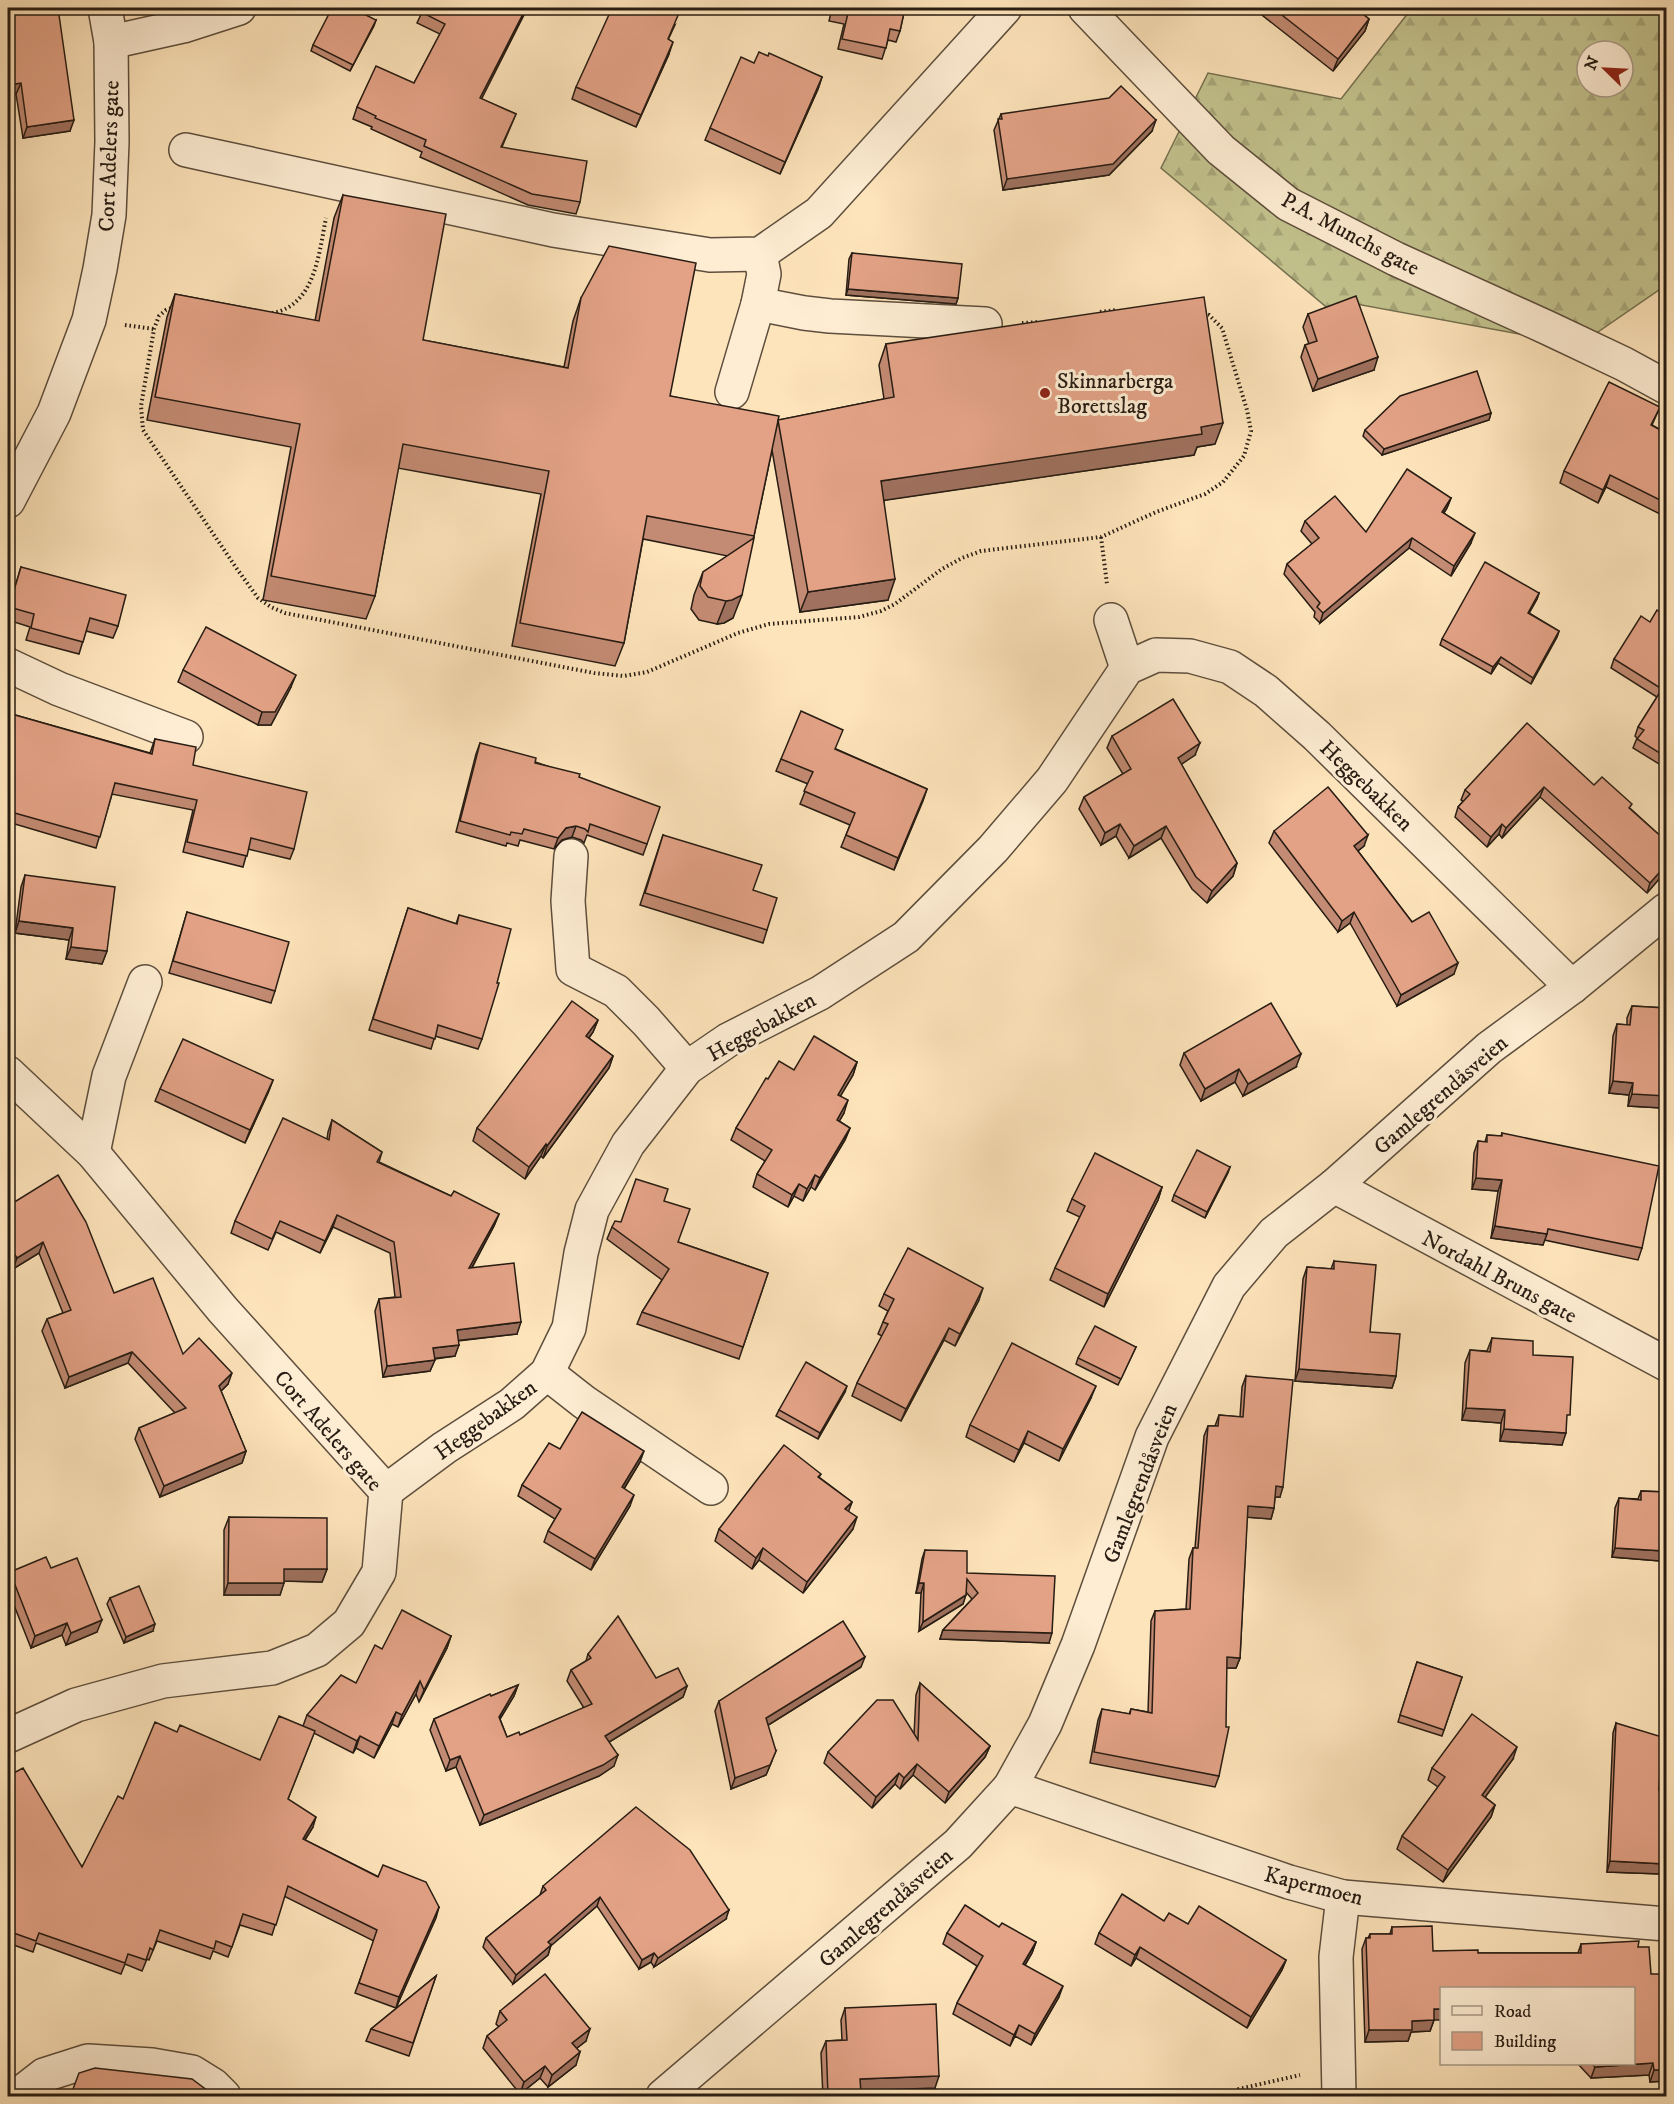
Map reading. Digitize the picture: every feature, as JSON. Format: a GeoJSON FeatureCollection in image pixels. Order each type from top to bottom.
{"type":"FeatureCollection","features":[{"type":"Feature","properties":{"kind":"street","name":"Cort Adelers gate"},"geometry":{"type":"LineString","coordinates":[[8,501],[54,413],[89,320],[109,214],[112,142],[111,42],[105,8]]}},
{"type":"Feature","properties":{"kind":"street"},"geometry":{"type":"LineString","coordinates":[[111,42],[183,26],[240,8]]}},
{"type":"Feature","properties":{"kind":"street"},"geometry":{"type":"LineString","coordinates":[[186,150],[552,230],[710,255],[760,254],[819,213],[1005,8]]}},
{"type":"Feature","properties":{"kind":"street","name":"P.A. Munchs gate"},"geometry":{"type":"LineString","coordinates":[[1085,8],[1221,150],[1288,204],[1396,259],[1624,364],[1666,387]]}},
{"type":"Feature","properties":{"kind":"street"},"geometry":{"type":"LineString","coordinates":[[732,392],[758,304],[764,274],[760,254]]}},
{"type":"Feature","properties":{"kind":"street"},"geometry":{"type":"LineString","coordinates":[[758,304],[822,315],[985,324]]}},
{"type":"Feature","properties":{"kind":"street"},"geometry":{"type":"LineString","coordinates":[[1111,620],[1127,668]]}},
{"type":"Feature","properties":{"kind":"street","name":"Heggebakken"},"geometry":{"type":"LineString","coordinates":[[386,1491],[512,1404],[547,1373],[569,1328],[581,1253],[592,1210],[628,1144],[687,1068],[728,1040],[820,993],[906,937],[993,849],[1053,780],[1127,668],[1156,655],[1190,657],[1230,667],[1266,691],[1317,736],[1572,987]]}},
{"type":"Feature","properties":{"kind":"street"},"geometry":{"type":"LineString","coordinates":[[8,665],[59,689],[186,737]]}},
{"type":"Feature","properties":{"kind":"street"},"geometry":{"type":"LineString","coordinates":[[571,856],[568,901],[573,969],[616,991],[687,1068]]}},
{"type":"Feature","properties":{"kind":"street","name":"Gamlegrendåsveien"},"geometry":{"type":"LineString","coordinates":[[663,2097],[958,1844],[1010,1787],[1045,1724],[1078,1645],[1152,1437],[1229,1286],[1274,1233],[1334,1186],[1489,1048],[1572,987],[1666,910]]}},
{"type":"Feature","properties":{"kind":"street"},"geometry":{"type":"LineString","coordinates":[[93,1153],[109,1076],[145,982]]}},
{"type":"Feature","properties":{"kind":"street","name":"Cort Adelers gate"},"geometry":{"type":"LineString","coordinates":[[8,1736],[76,1705],[163,1681],[272,1668],[317,1650],[349,1623],[379,1572],[386,1491],[222,1310],[93,1153],[12,1086]]}},
{"type":"Feature","properties":{"kind":"street","name":"Nordahl Bruns gate"},"geometry":{"type":"LineString","coordinates":[[1334,1186],[1666,1364]]}},
{"type":"Feature","properties":{"kind":"street"},"geometry":{"type":"LineString","coordinates":[[547,1373],[584,1402],[711,1488]]}},
{"type":"Feature","properties":{"kind":"street","name":"Kapermoen"},"geometry":{"type":"LineString","coordinates":[[1010,1787],[1289,1882],[1343,1897],[1666,1924]]}},
{"type":"Feature","properties":{"kind":"street"},"geometry":{"type":"LineString","coordinates":[[1339,2081],[1336,1957],[1343,1897]]}},
{"type":"Feature","properties":{"kind":"street"},"geometry":{"type":"LineString","coordinates":[[17,2097],[44,2075],[88,2061],[152,2064],[192,2072],[213,2085],[224,2097]]}},
{"type":"Feature","properties":{"kind":"path"},"geometry":{"type":"LineString","coordinates":[[264,314],[276,313],[297,303],[311,284],[333,182]]}},
{"type":"Feature","properties":{"kind":"path"},"geometry":{"type":"LineString","coordinates":[[178,306],[166,310],[159,316],[154,329],[141,406],[143,430],[258,598],[285,613],[594,673],[624,676],[647,672],[738,633],[769,624],[859,617],[881,611],[895,604],[942,569],[981,551],[1101,537],[1156,512],[1205,494],[1223,482],[1244,456],[1251,431],[1247,410],[1222,328],[1209,315],[1199,311]]}},
{"type":"Feature","properties":{"kind":"path"},"geometry":{"type":"LineString","coordinates":[[1098,313],[1119,310]]}},
{"type":"Feature","properties":{"kind":"path"},"geometry":{"type":"LineString","coordinates":[[985,324],[1044,322]]}},
{"type":"Feature","properties":{"kind":"path"},"geometry":{"type":"LineString","coordinates":[[1101,537],[1111,620]]}},
{"type":"Feature","properties":{"kind":"path"},"geometry":{"type":"LineString","coordinates":[[1226,2097],[1239,2089],[1260,2083],[1339,2081]]}},
{"type":"Feature","properties":{"kind":"green space"},"geometry":{"type":"Polygon","coordinates":[[[1412,8],[1666,8],[1666,285],[1579,345],[1351,303],[1337,316],[1161,168],[1208,73],[1341,99],[1412,8]]]}},
{"type":"Feature","properties":{"kind":"building"},"geometry":{"type":"Polygon","coordinates":[[[8,8],[58,8],[74,120],[27,127],[21,83],[8,85],[8,8]]]}},
{"type":"Feature","properties":{"kind":"building"},"geometry":{"type":"Polygon","coordinates":[[[332,8],[352,8],[376,20],[353,65],[313,45],[332,8]]]}},
{"type":"Feature","properties":{"kind":"building"},"geometry":{"type":"Polygon","coordinates":[[[424,8],[526,8],[480,98],[516,114],[501,147],[587,161],[580,202],[532,194],[424,146],[426,140],[375,118],[376,116],[357,107],[376,66],[414,83],[445,24],[421,12],[424,8]]]}},
{"type":"Feature","properties":{"kind":"building"},"geometry":{"type":"Polygon","coordinates":[[[612,8],[666,8],[679,13],[668,39],[673,42],[641,115],[576,87],[612,8]]]}},
{"type":"Feature","properties":{"kind":"building"},"geometry":{"type":"Polygon","coordinates":[[[834,8],[905,8],[900,31],[890,29],[886,48],[842,39],[848,13],[833,10],[834,8]]]}},
{"type":"Feature","properties":{"kind":"building"},"geometry":{"type":"Polygon","coordinates":[[[1273,8],[1355,8],[1369,19],[1338,59],[1273,8]]]}},
{"type":"Feature","properties":{"kind":"building"},"geometry":{"type":"Polygon","coordinates":[[[759,52],[768,56],[769,53],[822,77],[785,162],[710,128],[741,57],[754,63],[759,52]]]}},
{"type":"Feature","properties":{"kind":"building"},"geometry":{"type":"Polygon","coordinates":[[[1121,86],[1156,120],[1113,164],[1007,179],[998,119],[1002,119],[1001,114],[1109,98],[1121,86]]]}},
{"type":"Feature","properties":{"kind":"building"},"geometry":{"type":"Polygon","coordinates":[[[343,195],[446,214],[423,340],[568,368],[581,298],[609,246],[696,263],[670,396],[779,416],[754,536],[647,516],[624,643],[520,623],[549,471],[403,444],[375,596],[271,576],[300,424],[155,397],[175,294],[319,321],[343,195]]]}},
{"type":"Feature","properties":{"kind":"building"},"geometry":{"type":"Polygon","coordinates":[[[852,253],[962,264],[958,298],[848,289],[852,253]]]}},
{"type":"Feature","properties":{"kind":"building"},"geometry":{"type":"Polygon","coordinates":[[[1356,296],[1378,357],[1318,379],[1305,345],[1317,341],[1308,314],[1356,296]]]}},
{"type":"Feature","properties":{"kind":"building"},"geometry":{"type":"Polygon","coordinates":[[[1204,297],[1223,423],[1201,427],[1202,434],[881,481],[895,579],[808,592],[778,420],[894,397],[886,344],[1204,297]]]}},
{"type":"Feature","properties":{"kind":"building"},"geometry":{"type":"Polygon","coordinates":[[[1477,371],[1491,413],[1384,449],[1365,430],[1400,396],[1477,371]]]}},
{"type":"Feature","properties":{"kind":"building"},"geometry":{"type":"Polygon","coordinates":[[[1609,382],[1660,407],[1651,425],[1666,433],[1666,503],[1610,475],[1603,490],[1564,471],[1609,382]]]}},
{"type":"Feature","properties":{"kind":"building"},"geometry":{"type":"Polygon","coordinates":[[[1407,469],[1451,498],[1442,512],[1475,533],[1454,566],[1412,538],[1323,613],[1317,607],[1320,603],[1287,564],[1319,538],[1305,521],[1335,496],[1366,532],[1407,469]]]}},
{"type":"Feature","properties":{"kind":"building"},"geometry":{"type":"Polygon","coordinates":[[[754,538],[742,595],[726,601],[708,597],[700,586],[703,572],[754,538]]]}},
{"type":"Feature","properties":{"kind":"building"},"geometry":{"type":"Polygon","coordinates":[[[1485,562],[1539,593],[1528,613],[1559,631],[1533,678],[1501,657],[1493,667],[1442,639],[1485,562]]]}},
{"type":"Feature","properties":{"kind":"building"},"geometry":{"type":"Polygon","coordinates":[[[21,567],[126,595],[118,626],[90,618],[83,642],[31,628],[34,614],[9,607],[21,567]]]}},
{"type":"Feature","properties":{"kind":"building"},"geometry":{"type":"Polygon","coordinates":[[[1657,610],[1666,616],[1666,757],[1637,739],[1644,730],[1638,727],[1662,689],[1614,659],[1641,616],[1650,622],[1657,610]]]}},
{"type":"Feature","properties":{"kind":"building"},"geometry":{"type":"Polygon","coordinates":[[[206,627],[296,675],[275,712],[262,712],[183,670],[206,627]]]}},
{"type":"Feature","properties":{"kind":"building"},"geometry":{"type":"Polygon","coordinates":[[[1173,699],[1200,743],[1178,758],[1237,863],[1212,891],[1196,877],[1166,826],[1134,846],[1120,824],[1105,833],[1084,797],[1131,769],[1112,736],[1173,699]]]}},
{"type":"Feature","properties":{"kind":"building"},"geometry":{"type":"Polygon","coordinates":[[[801,711],[843,730],[835,749],[927,789],[898,858],[846,835],[855,813],[804,791],[813,772],[781,759],[801,711]]]}},
{"type":"Feature","properties":{"kind":"building"},"geometry":{"type":"Polygon","coordinates":[[[8,713],[152,754],[155,739],[196,747],[193,765],[307,792],[294,849],[251,838],[247,856],[187,842],[197,800],[115,783],[100,837],[11,812],[14,804],[8,802],[8,713]]]}},
{"type":"Feature","properties":{"kind":"building"},"geometry":{"type":"Polygon","coordinates":[[[1527,723],[1594,785],[1602,777],[1632,804],[1629,808],[1666,841],[1666,865],[1650,883],[1544,787],[1506,828],[1502,824],[1491,837],[1458,807],[1470,794],[1465,790],[1527,723]]]}},
{"type":"Feature","properties":{"kind":"building"},"geometry":{"type":"Polygon","coordinates":[[[480,743],[536,758],[535,763],[580,774],[579,777],[660,807],[647,844],[590,824],[588,832],[576,826],[566,828],[558,838],[524,829],[522,834],[511,832],[510,835],[460,821],[480,743]]]}},
{"type":"Feature","properties":{"kind":"building"},"geometry":{"type":"Polygon","coordinates":[[[1328,787],[1368,835],[1354,846],[1412,922],[1429,912],[1458,963],[1401,995],[1354,912],[1342,921],[1274,831],[1328,787]]]}},
{"type":"Feature","properties":{"kind":"building"},"geometry":{"type":"Polygon","coordinates":[[[663,835],[762,865],[753,890],[777,898],[767,930],[645,893],[663,835]]]}},
{"type":"Feature","properties":{"kind":"building"},"geometry":{"type":"Polygon","coordinates":[[[25,875],[115,887],[107,951],[71,947],[73,928],[19,921],[25,875]]]}},
{"type":"Feature","properties":{"kind":"building"},"geometry":{"type":"Polygon","coordinates":[[[408,908],[457,924],[459,915],[511,929],[497,983],[499,983],[482,1039],[438,1025],[435,1039],[373,1019],[408,908]]]}},
{"type":"Feature","properties":{"kind":"building"},"geometry":{"type":"Polygon","coordinates":[[[187,912],[289,942],[275,991],[173,961],[187,912]]]}},
{"type":"Feature","properties":{"kind":"building"},"geometry":{"type":"Polygon","coordinates":[[[572,1001],[598,1020],[586,1036],[613,1056],[529,1167],[477,1128],[572,1001]]]}},
{"type":"Feature","properties":{"kind":"building"},"geometry":{"type":"Polygon","coordinates":[[[1271,1003],[1301,1054],[1248,1084],[1239,1069],[1205,1089],[1184,1053],[1271,1003]]]}},
{"type":"Feature","properties":{"kind":"building"},"geometry":{"type":"Polygon","coordinates":[[[1632,1006],[1666,1008],[1666,1096],[1632,1094],[1633,1083],[1613,1081],[1617,1024],[1630,1025],[1632,1006]]]}},
{"type":"Feature","properties":{"kind":"building"},"geometry":{"type":"Polygon","coordinates":[[[814,1036],[857,1062],[838,1095],[848,1100],[837,1120],[850,1128],[820,1178],[815,1175],[807,1189],[799,1184],[792,1195],[757,1174],[772,1150],[736,1128],[779,1061],[794,1070],[814,1036]]]}},
{"type":"Feature","properties":{"kind":"building"},"geometry":{"type":"Polygon","coordinates":[[[183,1039],[273,1080],[250,1130],[160,1089],[183,1039]]]}},
{"type":"Feature","properties":{"kind":"building"},"geometry":{"type":"Polygon","coordinates":[[[283,1118],[329,1140],[332,1120],[382,1152],[377,1162],[451,1196],[454,1191],[499,1214],[469,1268],[514,1263],[521,1322],[457,1330],[459,1345],[433,1348],[435,1360],[387,1366],[379,1299],[401,1297],[394,1242],[337,1215],[325,1241],[280,1221],[272,1239],[235,1221],[283,1118]]]}},
{"type":"Feature","properties":{"kind":"building"},"geometry":{"type":"Polygon","coordinates":[[[1502,1133],[1659,1166],[1642,1248],[1548,1229],[1547,1234],[1495,1226],[1502,1180],[1476,1178],[1478,1141],[1487,1142],[1487,1135],[1502,1136],[1502,1133]]]}},
{"type":"Feature","properties":{"kind":"building"},"geometry":{"type":"Polygon","coordinates":[[[1197,1150],[1230,1167],[1207,1212],[1174,1195],[1197,1150]]]}},
{"type":"Feature","properties":{"kind":"building"},"geometry":{"type":"Polygon","coordinates":[[[1095,1153],[1162,1187],[1108,1294],[1055,1268],[1085,1206],[1072,1199],[1095,1153]]]}},
{"type":"Feature","properties":{"kind":"building"},"geometry":{"type":"Polygon","coordinates":[[[58,1175],[86,1222],[114,1293],[153,1278],[183,1354],[199,1338],[232,1373],[219,1386],[246,1451],[164,1486],[139,1428],[186,1408],[132,1352],[69,1377],[47,1319],[71,1310],[43,1242],[17,1258],[10,1247],[8,1249],[8,1206],[58,1175]]]}},
{"type":"Feature","properties":{"kind":"building"},"geometry":{"type":"Polygon","coordinates":[[[636,1179],[668,1189],[664,1201],[690,1209],[678,1242],[768,1273],[743,1347],[642,1312],[669,1269],[612,1227],[615,1221],[621,1222],[636,1179]]]}},
{"type":"Feature","properties":{"kind":"building"},"geometry":{"type":"Polygon","coordinates":[[[908,1248],[983,1288],[960,1334],[949,1328],[906,1409],[857,1383],[888,1324],[883,1322],[894,1299],[884,1294],[908,1248]]]}},
{"type":"Feature","properties":{"kind":"building"},"geometry":{"type":"Polygon","coordinates":[[[1334,1261],[1376,1265],[1370,1332],[1400,1334],[1396,1376],[1299,1369],[1307,1267],[1334,1269],[1334,1261]]]}},
{"type":"Feature","properties":{"kind":"building"},"geometry":{"type":"Polygon","coordinates":[[[1095,1326],[1136,1347],[1121,1379],[1078,1358],[1095,1326]]]}},
{"type":"Feature","properties":{"kind":"building"},"geometry":{"type":"Polygon","coordinates":[[[1492,1338],[1533,1341],[1533,1355],[1573,1357],[1570,1415],[1567,1415],[1566,1433],[1504,1429],[1505,1410],[1466,1408],[1470,1350],[1490,1352],[1492,1338]]]}},
{"type":"Feature","properties":{"kind":"building"},"geometry":{"type":"Polygon","coordinates":[[[1012,1343],[1096,1386],[1063,1449],[1028,1431],[1019,1450],[970,1425],[1012,1343]]]}},
{"type":"Feature","properties":{"kind":"building"},"geometry":{"type":"Polygon","coordinates":[[[806,1362],[847,1386],[820,1433],[779,1410],[806,1362]]]}},
{"type":"Feature","properties":{"kind":"building"},"geometry":{"type":"Polygon","coordinates":[[[1246,1376],[1293,1380],[1283,1487],[1276,1486],[1274,1508],[1248,1506],[1240,1658],[1227,1657],[1226,1727],[1229,1727],[1219,1776],[1094,1752],[1102,1709],[1130,1714],[1131,1709],[1152,1713],[1155,1611],[1190,1609],[1193,1548],[1198,1548],[1208,1426],[1218,1426],[1219,1415],[1243,1417],[1246,1376]]]}},
{"type":"Feature","properties":{"kind":"building"},"geometry":{"type":"Polygon","coordinates":[[[582,1412],[644,1451],[622,1487],[634,1495],[595,1559],[548,1531],[561,1509],[522,1485],[549,1443],[560,1449],[582,1412]]]}},
{"type":"Feature","properties":{"kind":"building"},"geometry":{"type":"Polygon","coordinates":[[[784,1445],[821,1474],[818,1477],[852,1502],[845,1509],[857,1517],[807,1582],[763,1548],[756,1558],[719,1529],[784,1445]]]}},
{"type":"Feature","properties":{"kind":"building"},"geometry":{"type":"Polygon","coordinates":[[[1641,1491],[1666,1492],[1664,1551],[1615,1548],[1619,1498],[1641,1500],[1641,1491]]]}},
{"type":"Feature","properties":{"kind":"building"},"geometry":{"type":"Polygon","coordinates":[[[229,1517],[327,1518],[327,1569],[284,1569],[284,1583],[228,1583],[229,1517]]]}},
{"type":"Feature","properties":{"kind":"building"},"geometry":{"type":"Polygon","coordinates":[[[925,1550],[967,1551],[967,1573],[1055,1576],[1052,1633],[943,1630],[978,1593],[967,1579],[966,1595],[923,1622],[924,1583],[919,1583],[925,1550]]]}},
{"type":"Feature","properties":{"kind":"building"},"geometry":{"type":"Polygon","coordinates":[[[46,1557],[51,1568],[77,1558],[102,1620],[71,1633],[67,1623],[35,1636],[10,1572],[46,1557]]]}},
{"type":"Feature","properties":{"kind":"building"},"geometry":{"type":"Polygon","coordinates":[[[139,1586],[155,1624],[126,1637],[110,1598],[139,1586]]]}},
{"type":"Feature","properties":{"kind":"building"},"geometry":{"type":"Polygon","coordinates":[[[402,1610],[451,1636],[424,1690],[420,1681],[402,1715],[396,1712],[379,1746],[360,1736],[357,1741],[307,1715],[341,1675],[356,1683],[375,1645],[382,1649],[402,1610]]]}},
{"type":"Feature","properties":{"kind":"building"},"geometry":{"type":"Polygon","coordinates":[[[618,1616],[656,1678],[678,1668],[687,1686],[605,1736],[618,1755],[603,1765],[484,1815],[460,1756],[450,1760],[434,1719],[490,1694],[491,1696],[518,1685],[499,1717],[507,1737],[519,1732],[520,1735],[592,1704],[571,1670],[591,1658],[588,1654],[618,1616]]]}},
{"type":"Feature","properties":{"kind":"building"},"geometry":{"type":"Polygon","coordinates":[[[843,1621],[865,1657],[766,1718],[776,1751],[770,1765],[735,1778],[719,1701],[843,1621]]]}},
{"type":"Feature","properties":{"kind":"building"},"geometry":{"type":"Polygon","coordinates":[[[1417,1662],[1462,1677],[1444,1730],[1400,1715],[1417,1662]]]}},
{"type":"Feature","properties":{"kind":"building"},"geometry":{"type":"Polygon","coordinates":[[[920,1683],[990,1746],[949,1792],[917,1764],[904,1778],[899,1773],[876,1797],[828,1752],[877,1700],[893,1700],[918,1740],[920,1683]]]}},
{"type":"Feature","properties":{"kind":"building"},"geometry":{"type":"Polygon","coordinates":[[[1472,1714],[1517,1747],[1482,1795],[1495,1805],[1448,1870],[1402,1836],[1445,1777],[1432,1768],[1472,1714]]]}},
{"type":"Feature","properties":{"kind":"building"},"geometry":{"type":"Polygon","coordinates":[[[279,1716],[315,1731],[288,1799],[316,1817],[303,1839],[378,1877],[383,1865],[426,1882],[439,1907],[399,1997],[359,1983],[377,1930],[288,1886],[276,1925],[243,1914],[232,1947],[216,1941],[214,1949],[160,1930],[153,1950],[150,1948],[146,1960],[128,1954],[125,1963],[39,1933],[36,1941],[8,1931],[8,1776],[23,1768],[82,1867],[118,1796],[123,1799],[155,1722],[177,1732],[180,1725],[260,1760],[279,1716]]]}},
{"type":"Feature","properties":{"kind":"building"},"geometry":{"type":"Polygon","coordinates":[[[1616,1723],[1662,1737],[1659,1790],[1666,1790],[1665,1864],[1610,1861],[1616,1723]]]}},
{"type":"Feature","properties":{"kind":"building"},"geometry":{"type":"Polygon","coordinates":[[[636,1807],[690,1850],[729,1910],[658,1958],[654,1953],[642,1960],[600,1897],[548,1942],[551,1945],[516,1975],[486,1938],[546,1890],[543,1886],[636,1807]]]}},
{"type":"Feature","properties":{"kind":"building"},"geometry":{"type":"Polygon","coordinates":[[[1122,1894],[1164,1921],[1169,1913],[1188,1924],[1199,1906],[1286,1960],[1251,2017],[1140,1947],[1135,1955],[1099,1933],[1122,1894]]]}},
{"type":"Feature","properties":{"kind":"building"},"geometry":{"type":"Polygon","coordinates":[[[965,1905],[999,1927],[1002,1923],[1036,1942],[1023,1964],[1063,1986],[1035,2034],[1019,2025],[1014,2035],[957,2003],[983,1956],[947,1933],[965,1905]]]}},
{"type":"Feature","properties":{"kind":"building"},"geometry":{"type":"Polygon","coordinates":[[[1432,1926],[1433,1951],[1581,1953],[1581,1944],[1639,1941],[1638,1947],[1649,1947],[1651,1974],[1666,1974],[1666,2070],[1654,2070],[1653,2063],[1635,2064],[1635,1987],[1440,1987],[1440,2009],[1434,2009],[1434,2020],[1412,2021],[1412,2030],[1369,2030],[1366,1938],[1370,1938],[1370,1934],[1392,1934],[1392,1927],[1432,1926]]]}},
{"type":"Feature","properties":{"kind":"building"},"geometry":{"type":"Polygon","coordinates":[[[545,1974],[590,2029],[572,2043],[580,2052],[552,2075],[545,2066],[524,2082],[487,2036],[507,2020],[500,2011],[545,1974]]]}},
{"type":"Feature","properties":{"kind":"building"},"geometry":{"type":"Polygon","coordinates":[[[436,1976],[413,2043],[371,2029],[436,1976]]]}},
{"type":"Feature","properties":{"kind":"building"},"geometry":{"type":"Polygon","coordinates":[[[936,2004],[939,2076],[860,2079],[861,2093],[828,2095],[826,2041],[847,2040],[845,2008],[936,2004]]]}},
{"type":"Feature","properties":{"kind":"building"},"geometry":{"type":"Polygon","coordinates":[[[1593,2065],[1624,2065],[1595,2067],[1593,2065]]]}},
{"type":"Feature","properties":{"kind":"building"},"geometry":{"type":"Polygon","coordinates":[[[95,2068],[192,2079],[216,2097],[70,2097],[79,2073],[95,2068]]]}},
{"type":"Feature","properties":{"kind":"place","name":"Skinnarberga Borettslag"},"geometry":{"type":"Point","coordinates":[1045,393]}}]}
